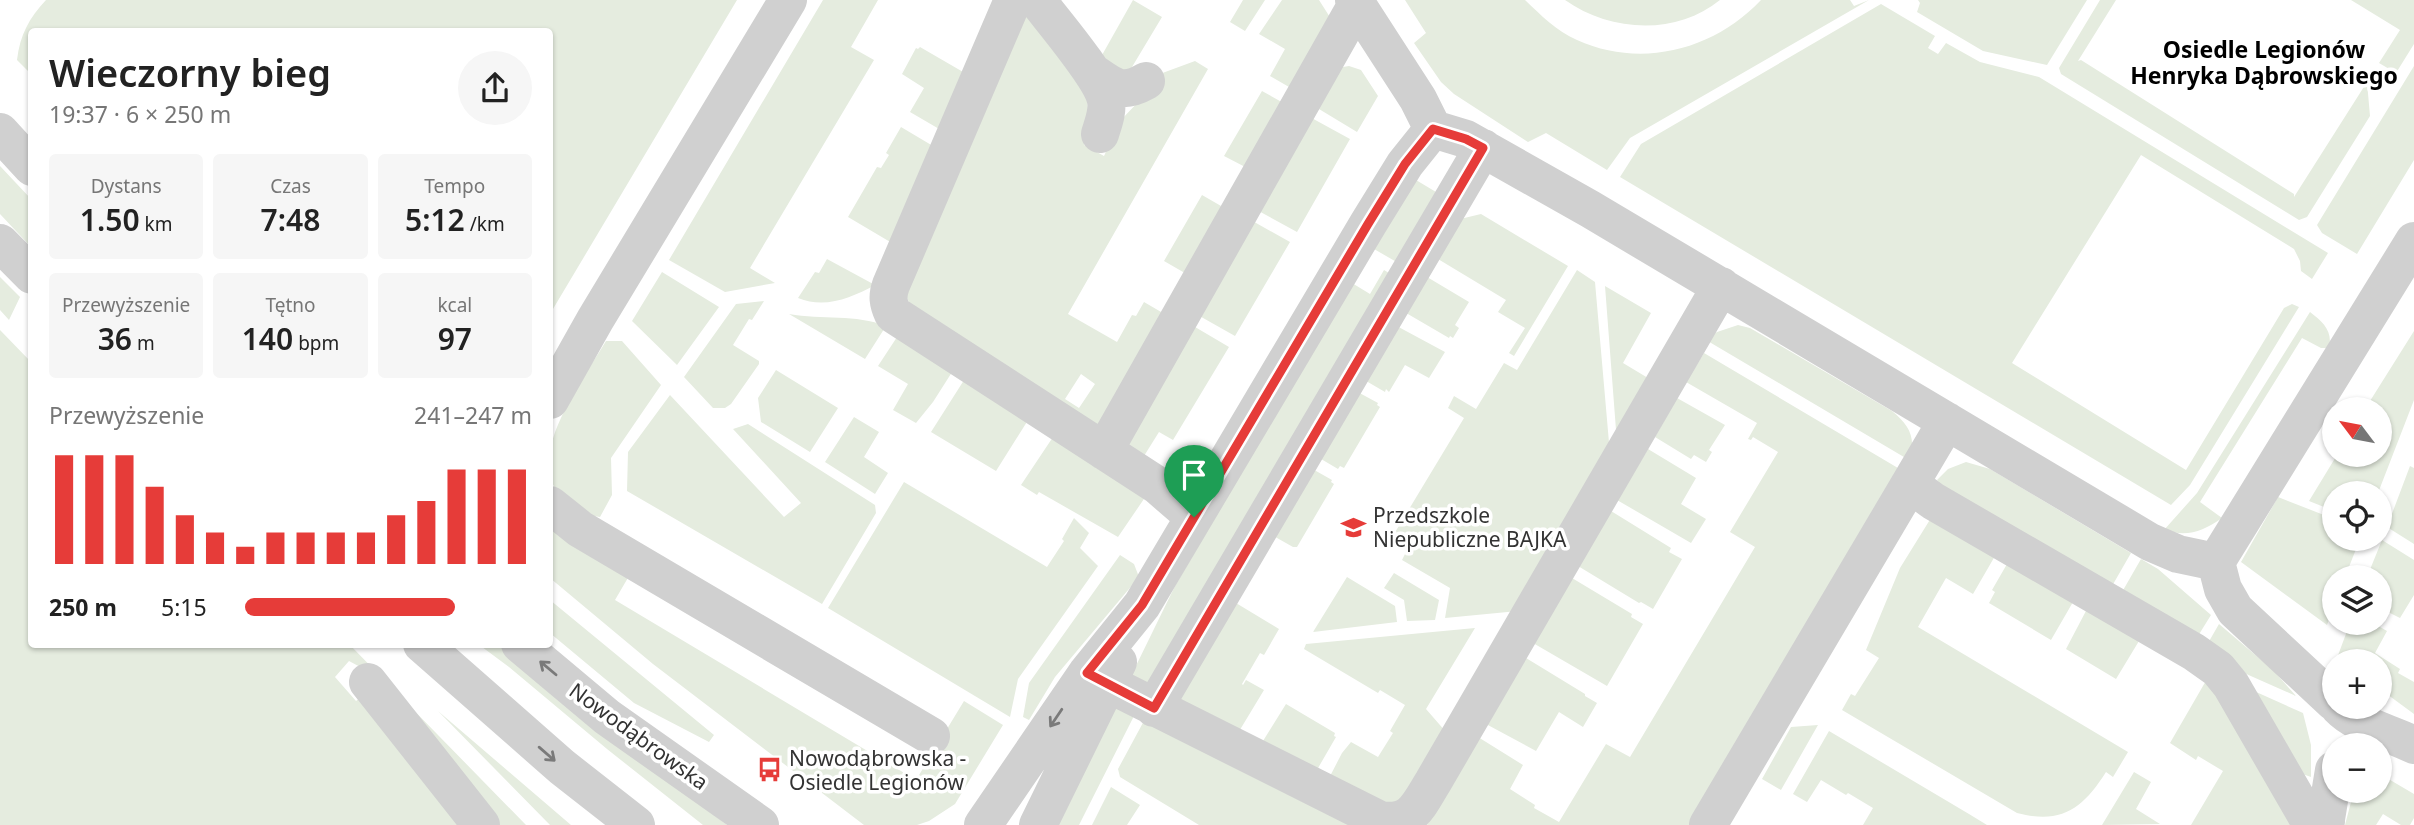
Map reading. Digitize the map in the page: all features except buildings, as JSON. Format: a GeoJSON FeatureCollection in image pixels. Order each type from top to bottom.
{"type":"FeatureCollection","features":[{"type":"Feature","properties":{"kind":"street"},"geometry":{"type":"LineString","coordinates":[[553,395],[595,320],[788,0]]}},
{"type":"Feature","properties":{"kind":"street"},"geometry":{"type":"LineString","coordinates":[[1013,0],[891,285],[888,294],[889,306],[893,314],[1164,490],[1194,517]]}},
{"type":"Feature","properties":{"kind":"street"},"geometry":{"type":"LineString","coordinates":[[1037,0],[1092,72],[1106,100],[1105,120],[1100,134]]}},
{"type":"Feature","properties":{"kind":"street"},"geometry":{"type":"LineString","coordinates":[[1104,451],[1356,2],[1418,99],[1433,129],[1466,139],[1483,148],[1721,286],[2150,542],[2178,554],[2216,562]]}},
{"type":"Feature","properties":{"kind":"street"},"geometry":{"type":"LineString","coordinates":[[1092,72],[1122,90],[1146,81]]}},
{"type":"Feature","properties":{"kind":"street"},"geometry":{"type":"LineString","coordinates":[[983,825],[1098,679],[1368,224],[1405,164],[1433,129]]}},
{"type":"Feature","properties":{"kind":"street"},"geometry":{"type":"LineString","coordinates":[[0,132],[28,163]]}},
{"type":"Feature","properties":{"kind":"street"},"geometry":{"type":"LineString","coordinates":[[1154,708],[1483,148]]}},
{"type":"Feature","properties":{"kind":"street"},"geometry":{"type":"LineString","coordinates":[[2322,700],[2235,610],[2223,589],[2216,562],[2414,241]]}},
{"type":"Feature","properties":{"kind":"street"},"geometry":{"type":"LineString","coordinates":[[0,243],[28,271]]}},
{"type":"Feature","properties":{"kind":"street"},"geometry":{"type":"LineString","coordinates":[[1098,679],[1380,820],[1394,822],[1407,818],[1417,808],[1433,782],[1721,286]]}},
{"type":"Feature","properties":{"kind":"street"},"geometry":{"type":"LineString","coordinates":[[1708,825],[1947,421]]}},
{"type":"Feature","properties":{"kind":"street"},"geometry":{"type":"LineString","coordinates":[[1910,484],[1933,501],[2184,646],[2218,669],[2231,685],[2306,815],[2325,823],[2328,803]]}},
{"type":"Feature","properties":{"kind":"street"},"geometry":{"type":"LineString","coordinates":[[553,507],[580,529],[931,736]]}},
{"type":"Feature","properties":{"kind":"street"},"geometry":{"type":"LineString","coordinates":[[427,648],[562,767],[636,825]]}},
{"type":"Feature","properties":{"kind":"street","name":"Nowodąbrowska"},"geometry":{"type":"LineString","coordinates":[[525,648],[607,717],[760,825]]}},
{"type":"Feature","properties":{"kind":"street"},"geometry":{"type":"LineString","coordinates":[[1038,825],[1098,679]]}},
{"type":"Feature","properties":{"kind":"street"},"geometry":{"type":"LineString","coordinates":[[368,682],[481,825]]}},
{"type":"Feature","properties":{"kind":"street"},"geometry":{"type":"LineString","coordinates":[[2344,719],[2414,745]]}},
{"type":"Feature","properties":{"kind":"shaded area"},"geometry":{"type":"Polygon","coordinates":[[[46,0],[737,0],[553,309],[553,28],[28,28],[28,71],[17,60],[18,51],[26,27],[46,0]]]}},
{"type":"Feature","properties":{"kind":"shaded area"},"geometry":{"type":"Polygon","coordinates":[[[823,0],[878,0],[851,47],[874,60],[750,268],[775,283],[725,292],[669,260],[823,0]]]}},
{"type":"Feature","properties":{"kind":"shaded area"},"geometry":{"type":"Polygon","coordinates":[[[1133,0],[1162,17],[1126,77],[1097,64],[1133,0]]]}},
{"type":"Feature","properties":{"kind":"shaded area"},"geometry":{"type":"Polygon","coordinates":[[[1243,0],[1265,0],[1245,31],[1230,22],[1243,0]]]}},
{"type":"Feature","properties":{"kind":"shaded area"},"geometry":{"type":"Polygon","coordinates":[[[1282,0],[1319,0],[1333,22],[1296,91],[1270,76],[1285,49],[1259,34],[1282,0]]]}},
{"type":"Feature","properties":{"kind":"shaded area"},"geometry":{"type":"Polygon","coordinates":[[[1405,0],[1525,0],[1556,27],[1577,40],[1601,49],[1651,53],[1675,50],[1699,42],[1742,17],[1761,0],[1850,0],[1854,6],[1869,0],[1630,138],[1607,170],[1546,133],[1528,142],[1454,94],[1441,82],[1414,43],[1426,33],[1405,0]]]}},
{"type":"Feature","properties":{"kind":"shaded area"},"geometry":{"type":"Polygon","coordinates":[[[1565,0],[1720,0],[1703,12],[1684,20],[1643,26],[1602,19],[1565,0]]]}},
{"type":"Feature","properties":{"kind":"shaded area"},"geometry":{"type":"Polygon","coordinates":[[[1918,0],[2087,0],[2047,65],[1983,51],[1917,12],[1920,3],[1918,0]]]}},
{"type":"Feature","properties":{"kind":"shaded area"},"geometry":{"type":"Polygon","coordinates":[[[2100,0],[2116,0],[2078,61],[2081,60],[2294,194],[2294,197],[2367,82],[2370,116],[2307,217],[2299,220],[2061,74],[2059,68],[2100,0]]]}},
{"type":"Feature","properties":{"kind":"shaded area"},"geometry":{"type":"Polygon","coordinates":[[[2351,0],[2414,0],[2414,44],[2396,73],[2379,63],[2400,30],[2351,0]]]}},
{"type":"Feature","properties":{"kind":"shaded area"},"geometry":{"type":"Polygon","coordinates":[[[1881,4],[1935,36],[1928,48],[1938,54],[1946,43],[1980,62],[2039,77],[2328,253],[2312,279],[2301,271],[2294,249],[2141,155],[2012,363],[2186,470],[2284,308],[2292,304],[2299,307],[2190,485],[2171,505],[1620,177],[1641,144],[1881,4]]]}},
{"type":"Feature","properties":{"kind":"shaded area"},"geometry":{"type":"Polygon","coordinates":[[[1025,15],[1084,81],[1090,123],[1084,145],[1104,156],[1121,120],[1140,100],[1157,75],[1195,61],[1208,69],[1068,314],[1117,342],[1132,315],[1136,316],[1144,302],[1168,316],[1101,434],[914,316],[905,292],[1025,15]],[[1081,374],[1065,399],[1079,408],[1095,384],[1081,374]]]}},
{"type":"Feature","properties":{"kind":"shaded area"},"geometry":{"type":"Polygon","coordinates":[[[920,47],[970,76],[946,133],[910,112],[924,88],[902,74],[916,48],[920,47]]]}},
{"type":"Feature","properties":{"kind":"shaded area"},"geometry":{"type":"Polygon","coordinates":[[[1349,66],[1361,70],[1378,96],[1357,132],[1314,106],[1337,68],[1349,66]]]}},
{"type":"Feature","properties":{"kind":"shaded area"},"geometry":{"type":"Polygon","coordinates":[[[2414,66],[2414,160],[2357,254],[2322,233],[2317,225],[2414,66]]]}},
{"type":"Feature","properties":{"kind":"shaded area"},"geometry":{"type":"Polygon","coordinates":[[[1262,91],[1287,105],[1251,170],[1224,156],[1262,91]]]}},
{"type":"Feature","properties":{"kind":"shaded area"},"geometry":{"type":"Polygon","coordinates":[[[1308,116],[1350,139],[1297,232],[1255,209],[1308,116]]]}},
{"type":"Feature","properties":{"kind":"shaded area"},"geometry":{"type":"Polygon","coordinates":[[[901,127],[938,149],[897,246],[848,217],[877,167],[881,168],[889,155],[886,153],[901,127]]]}},
{"type":"Feature","properties":{"kind":"shaded area"},"geometry":{"type":"Polygon","coordinates":[[[0,166],[28,196],[28,244],[0,214],[0,166]]]}},
{"type":"Feature","properties":{"kind":"shaded area"},"geometry":{"type":"Polygon","coordinates":[[[1416,180],[1441,195],[1400,264],[1374,249],[1416,180]]]}},
{"type":"Feature","properties":{"kind":"shaded area"},"geometry":{"type":"Polygon","coordinates":[[[1202,195],[1228,210],[1190,276],[1164,261],[1202,195]]]}},
{"type":"Feature","properties":{"kind":"shaded area"},"geometry":{"type":"Polygon","coordinates":[[[1481,214],[1568,266],[1514,356],[1509,353],[1525,328],[1498,312],[1506,300],[1433,256],[1456,220],[1481,214]]]}},
{"type":"Feature","properties":{"kind":"shaded area"},"geometry":{"type":"Polygon","coordinates":[[[1249,219],[1290,242],[1235,336],[1196,314],[1249,219]]]}},
{"type":"Feature","properties":{"kind":"shaded area"},"geometry":{"type":"Polygon","coordinates":[[[827,259],[875,285],[847,298],[828,302],[798,298],[827,259]]]}},
{"type":"Feature","properties":{"kind":"shaded area"},"geometry":{"type":"Polygon","coordinates":[[[1384,270],[1394,276],[1149,689],[1130,678],[1175,586],[1352,283],[1370,294],[1384,270]]]}},
{"type":"Feature","properties":{"kind":"shaded area"},"geometry":{"type":"Polygon","coordinates":[[[1577,270],[1595,282],[1610,454],[1518,611],[1445,618],[1450,588],[1402,560],[1407,550],[1391,539],[1464,418],[1448,408],[1454,396],[1476,409],[1504,363],[1517,370],[1577,270]]]}},
{"type":"Feature","properties":{"kind":"shaded area"},"geometry":{"type":"Polygon","coordinates":[[[662,272],[719,307],[677,365],[632,321],[662,272]]]}},
{"type":"Feature","properties":{"kind":"shaded area"},"geometry":{"type":"Polygon","coordinates":[[[1422,274],[1469,302],[1455,325],[1459,328],[1453,338],[1401,310],[1422,274]]]}},
{"type":"Feature","properties":{"kind":"shaded area"},"geometry":{"type":"Polygon","coordinates":[[[0,277],[20,297],[9,320],[0,310],[0,277]]]}},
{"type":"Feature","properties":{"kind":"shaded area"},"geometry":{"type":"Polygon","coordinates":[[[1605,286],[1651,313],[1623,363],[1653,381],[1617,443],[1605,286]]]}},
{"type":"Feature","properties":{"kind":"shaded area"},"geometry":{"type":"Polygon","coordinates":[[[764,301],[733,345],[759,361],[759,364],[731,404],[725,408],[713,408],[684,377],[736,304],[764,301]]]}},
{"type":"Feature","properties":{"kind":"shaded area"},"geometry":{"type":"Polygon","coordinates":[[[2310,312],[2326,327],[2330,337],[2329,348],[2321,348],[2302,338],[2200,502],[2222,518],[2194,532],[2164,530],[2197,493],[2310,312]]]}},
{"type":"Feature","properties":{"kind":"shaded area"},"geometry":{"type":"Polygon","coordinates":[[[789,314],[863,320],[886,326],[865,359],[789,314]]]}},
{"type":"Feature","properties":{"kind":"shaded area"},"geometry":{"type":"Polygon","coordinates":[[[1190,324],[1229,347],[1173,440],[1159,432],[1144,456],[1123,443],[1190,324]]]}},
{"type":"Feature","properties":{"kind":"shaded area"},"geometry":{"type":"Polygon","coordinates":[[[1393,324],[1445,352],[1429,378],[1405,365],[1389,392],[1386,389],[1385,392],[1361,378],[1393,324]]]}},
{"type":"Feature","properties":{"kind":"shaded area"},"geometry":{"type":"Polygon","coordinates":[[[1738,325],[1750,328],[1892,411],[1910,432],[1912,445],[1909,460],[1706,340],[1717,332],[1738,325]]]}},
{"type":"Feature","properties":{"kind":"shaded area"},"geometry":{"type":"Polygon","coordinates":[[[0,330],[28,359],[28,648],[353,648],[526,825],[497,825],[364,669],[349,661],[335,677],[356,701],[365,694],[470,825],[0,825],[0,330]]]}},
{"type":"Feature","properties":{"kind":"shaded area"},"geometry":{"type":"Polygon","coordinates":[[[2414,331],[2414,400],[2392,457],[2392,397],[2373,397],[2414,331]]]}},
{"type":"Feature","properties":{"kind":"shaded area"},"geometry":{"type":"Polygon","coordinates":[[[899,334],[954,369],[916,423],[893,410],[908,384],[878,366],[899,334]]]}},
{"type":"Feature","properties":{"kind":"shaded area"},"geometry":{"type":"Polygon","coordinates":[[[606,341],[622,341],[661,385],[611,458],[612,495],[600,517],[562,496],[553,483],[553,441],[574,392],[606,341]]]}},
{"type":"Feature","properties":{"kind":"shaded area"},"geometry":{"type":"Polygon","coordinates":[[[1704,353],[1903,471],[1694,825],[1427,825],[1478,737],[1523,765],[1510,789],[1535,805],[1534,808],[1559,822],[1606,744],[1630,757],[1755,547],[1730,532],[1778,452],[1753,437],[1748,439],[1757,423],[1686,382],[1704,353]]]}},
{"type":"Feature","properties":{"kind":"shaded area"},"geometry":{"type":"Polygon","coordinates":[[[776,370],[838,408],[810,452],[761,422],[758,398],[776,370]]]}},
{"type":"Feature","properties":{"kind":"shaded area"},"geometry":{"type":"Polygon","coordinates":[[[966,377],[1030,417],[996,471],[931,432],[966,377]]]}},
{"type":"Feature","properties":{"kind":"shaded area"},"geometry":{"type":"Polygon","coordinates":[[[1354,390],[1378,403],[1380,407],[1344,468],[1340,466],[1338,469],[1316,456],[1354,390]]]}},
{"type":"Feature","properties":{"kind":"shaded area"},"geometry":{"type":"Polygon","coordinates":[[[670,395],[784,517],[801,503],[733,429],[748,424],[875,505],[876,513],[822,604],[627,491],[628,452],[670,395]]]}},
{"type":"Feature","properties":{"kind":"shaded area"},"geometry":{"type":"Polygon","coordinates":[[[1677,398],[1725,425],[1709,450],[1712,452],[1706,462],[1694,455],[1691,459],[1655,437],[1677,398]]]}},
{"type":"Feature","properties":{"kind":"shaded area"},"geometry":{"type":"Polygon","coordinates":[[[854,417],[879,432],[864,457],[888,473],[875,494],[825,462],[854,417]]]}},
{"type":"Feature","properties":{"kind":"shaded area"},"geometry":{"type":"Polygon","coordinates":[[[1055,434],[1148,493],[1118,537],[1039,492],[1037,495],[1021,485],[1055,434]]]}},
{"type":"Feature","properties":{"kind":"shaded area"},"geometry":{"type":"Polygon","coordinates":[[[1648,449],[1696,478],[1681,504],[1706,519],[1691,543],[1617,500],[1648,449]]]}},
{"type":"Feature","properties":{"kind":"shaded area"},"geometry":{"type":"Polygon","coordinates":[[[1966,462],[1990,469],[2131,553],[2108,593],[1952,500],[1937,480],[1948,469],[1966,462]]]}},
{"type":"Feature","properties":{"kind":"shaded area"},"geometry":{"type":"Polygon","coordinates":[[[2410,466],[2414,468],[2414,544],[2392,530],[2392,514],[2410,466]]]}},
{"type":"Feature","properties":{"kind":"shaded area"},"geometry":{"type":"Polygon","coordinates":[[[1309,467],[1332,480],[1334,484],[1297,547],[1293,547],[1270,534],[1309,467]]]}},
{"type":"Feature","properties":{"kind":"shaded area"},"geometry":{"type":"Polygon","coordinates":[[[2330,467],[2388,467],[2383,481],[2322,481],[2322,506],[2309,501],[2330,467]]]}},
{"type":"Feature","properties":{"kind":"shaded area"},"geometry":{"type":"Polygon","coordinates":[[[904,482],[1047,567],[1064,541],[1062,539],[1074,518],[1089,533],[1080,548],[1098,566],[1018,679],[1010,717],[828,608],[904,482]]]}},
{"type":"Feature","properties":{"kind":"shaded area"},"geometry":{"type":"Polygon","coordinates":[[[2278,497],[2322,514],[2322,551],[2355,551],[2350,565],[2322,565],[2322,621],[2241,562],[2278,497]]]}},
{"type":"Feature","properties":{"kind":"shaded area"},"geometry":{"type":"Polygon","coordinates":[[[1611,511],[1671,548],[1669,552],[1682,559],[1653,609],[1578,566],[1611,511]]]}},
{"type":"Feature","properties":{"kind":"shaded area"},"geometry":{"type":"Polygon","coordinates":[[[1931,518],[1995,556],[1973,594],[1946,578],[1918,627],[2128,752],[2113,777],[2106,772],[2080,804],[2059,815],[2047,817],[2017,813],[1842,710],[1851,694],[1855,696],[1879,658],[1866,650],[1900,568],[1931,518]]]}},
{"type":"Feature","properties":{"kind":"shaded area"},"geometry":{"type":"Polygon","coordinates":[[[553,528],[629,576],[615,600],[916,780],[964,701],[1003,725],[955,804],[929,821],[917,825],[864,825],[653,664],[553,581],[553,528]]]}},
{"type":"Feature","properties":{"kind":"shaded area"},"geometry":{"type":"Polygon","coordinates":[[[2392,546],[2414,560],[2414,595],[2400,618],[2392,614],[2392,565],[2372,565],[2378,551],[2392,551],[2392,546]]]}},
{"type":"Feature","properties":{"kind":"shaded area"},"geometry":{"type":"Polygon","coordinates":[[[1120,555],[1134,564],[1139,577],[1055,677],[1029,720],[1023,717],[1029,683],[1120,555]]]}},
{"type":"Feature","properties":{"kind":"shaded area"},"geometry":{"type":"Polygon","coordinates":[[[2141,559],[2158,569],[2211,615],[2193,644],[2118,599],[2141,559]]]}},
{"type":"Feature","properties":{"kind":"shaded area"},"geometry":{"type":"Polygon","coordinates":[[[2007,564],[2073,602],[2051,640],[1989,603],[1995,592],[1992,590],[2007,564]]]}},
{"type":"Feature","properties":{"kind":"shaded area"},"geometry":{"type":"Polygon","coordinates":[[[1394,573],[1439,600],[1435,620],[1407,621],[1404,600],[1384,588],[1394,573]]]}},
{"type":"Feature","properties":{"kind":"shaded area"},"geometry":{"type":"Polygon","coordinates":[[[1347,577],[1395,606],[1397,622],[1313,632],[1347,577]]]}},
{"type":"Feature","properties":{"kind":"shaded area"},"geometry":{"type":"Polygon","coordinates":[[[1572,578],[1632,614],[1631,617],[1643,624],[1607,686],[1533,643],[1572,578]]]}},
{"type":"Feature","properties":{"kind":"shaded area"},"geometry":{"type":"Polygon","coordinates":[[[1231,600],[1279,629],[1264,655],[1260,653],[1242,684],[1246,680],[1264,690],[1235,738],[1174,695],[1231,600]]]}},
{"type":"Feature","properties":{"kind":"shaded area"},"geometry":{"type":"Polygon","coordinates":[[[553,602],[714,735],[709,742],[634,703],[553,636],[553,602]]]}},
{"type":"Feature","properties":{"kind":"shaded area"},"geometry":{"type":"Polygon","coordinates":[[[2087,609],[2139,641],[2116,679],[2066,649],[2087,609]]]}},
{"type":"Feature","properties":{"kind":"shaded area"},"geometry":{"type":"Polygon","coordinates":[[[2219,624],[2273,670],[2296,696],[2235,669],[2204,650],[2219,624]]]}},
{"type":"Feature","properties":{"kind":"shaded area"},"geometry":{"type":"Polygon","coordinates":[[[1475,628],[1426,709],[1446,732],[1407,801],[1373,804],[1327,782],[1351,742],[1378,757],[1393,733],[1390,731],[1405,705],[1380,690],[1378,693],[1304,649],[1306,644],[1475,628]]]}},
{"type":"Feature","properties":{"kind":"shaded area"},"geometry":{"type":"Polygon","coordinates":[[[2346,635],[2385,635],[2377,649],[2340,649],[2346,635]]]}},
{"type":"Feature","properties":{"kind":"shaded area"},"geometry":{"type":"Polygon","coordinates":[[[483,648],[506,648],[561,696],[727,825],[703,825],[483,648]]]}},
{"type":"Feature","properties":{"kind":"shaded area"},"geometry":{"type":"Polygon","coordinates":[[[1526,658],[1597,703],[1583,727],[1559,712],[1536,751],[1486,724],[1526,658]]]}},
{"type":"Feature","properties":{"kind":"shaded area"},"geometry":{"type":"Polygon","coordinates":[[[2392,664],[2400,669],[2398,673],[2414,682],[2414,714],[2392,698],[2392,664]]]}},
{"type":"Feature","properties":{"kind":"shaded area"},"geometry":{"type":"Polygon","coordinates":[[[2207,679],[2299,825],[2191,825],[2223,771],[2198,756],[2196,760],[2170,743],[2207,679]]]}},
{"type":"Feature","properties":{"kind":"shaded area"},"geometry":{"type":"Polygon","coordinates":[[[2245,687],[2303,713],[2311,745],[2311,777],[2294,771],[2245,687]]]}},
{"type":"Feature","properties":{"kind":"shaded area"},"geometry":{"type":"Polygon","coordinates":[[[1286,704],[1335,733],[1336,737],[1314,775],[1258,749],[1286,704]]]}},
{"type":"Feature","properties":{"kind":"shaded area"},"geometry":{"type":"Polygon","coordinates":[[[1115,708],[1135,714],[1079,825],[1056,825],[1115,708]]]}},
{"type":"Feature","properties":{"kind":"shaded area"},"geometry":{"type":"Polygon","coordinates":[[[438,711],[571,825],[550,825],[438,711]]]}},
{"type":"Feature","properties":{"kind":"shaded area"},"geometry":{"type":"Polygon","coordinates":[[[1145,719],[1364,825],[1199,825],[1120,777],[1118,769],[1145,719]]]}},
{"type":"Feature","properties":{"kind":"shaded area"},"geometry":{"type":"Polygon","coordinates":[[[1818,725],[1781,790],[1762,779],[1791,727],[1818,725]]]}},
{"type":"Feature","properties":{"kind":"shaded area"},"geometry":{"type":"Polygon","coordinates":[[[1829,731],[1987,825],[1863,825],[1873,808],[1821,780],[1807,802],[1793,794],[1829,731]]]}},
{"type":"Feature","properties":{"kind":"shaded area"},"geometry":{"type":"Polygon","coordinates":[[[2134,772],[2151,782],[2136,809],[2160,824],[2102,825],[2134,772]]]}},
{"type":"Feature","properties":{"kind":"shaded area"},"geometry":{"type":"Polygon","coordinates":[[[2392,781],[2414,794],[2414,818],[2410,825],[2401,825],[2383,814],[2376,825],[2345,825],[2351,803],[2392,803],[2392,781]]]}},
{"type":"Feature","properties":{"kind":"shaded area"},"geometry":{"type":"Polygon","coordinates":[[[1111,787],[1140,805],[1127,825],[1092,825],[1111,787]]]}},
{"type":"Feature","properties":{"kind":"place","name":"Przedszkole Niepubliczne BAJKA"},"geometry":{"type":"Point","coordinates":[1353,527]}},
{"type":"Feature","properties":{"kind":"place","name":"Nowodąbrowska - Osiedle Legionów"},"geometry":{"type":"Point","coordinates":[769,770]}},
{"type":"Feature","properties":{"kind":"district","name":"Osiedle Legionów Henryka Dąbrowskiego"},"geometry":{"type":"Point","coordinates":[2264,62]}},
{"type":"Feature","properties":{"kind":"route"},"geometry":{"type":"LineString","coordinates":[[1433,129],[1466,139],[1483,148],[1154,708],[1087,673],[1142,605],[1194,517],[1405,164],[1433,129]]}}]}
